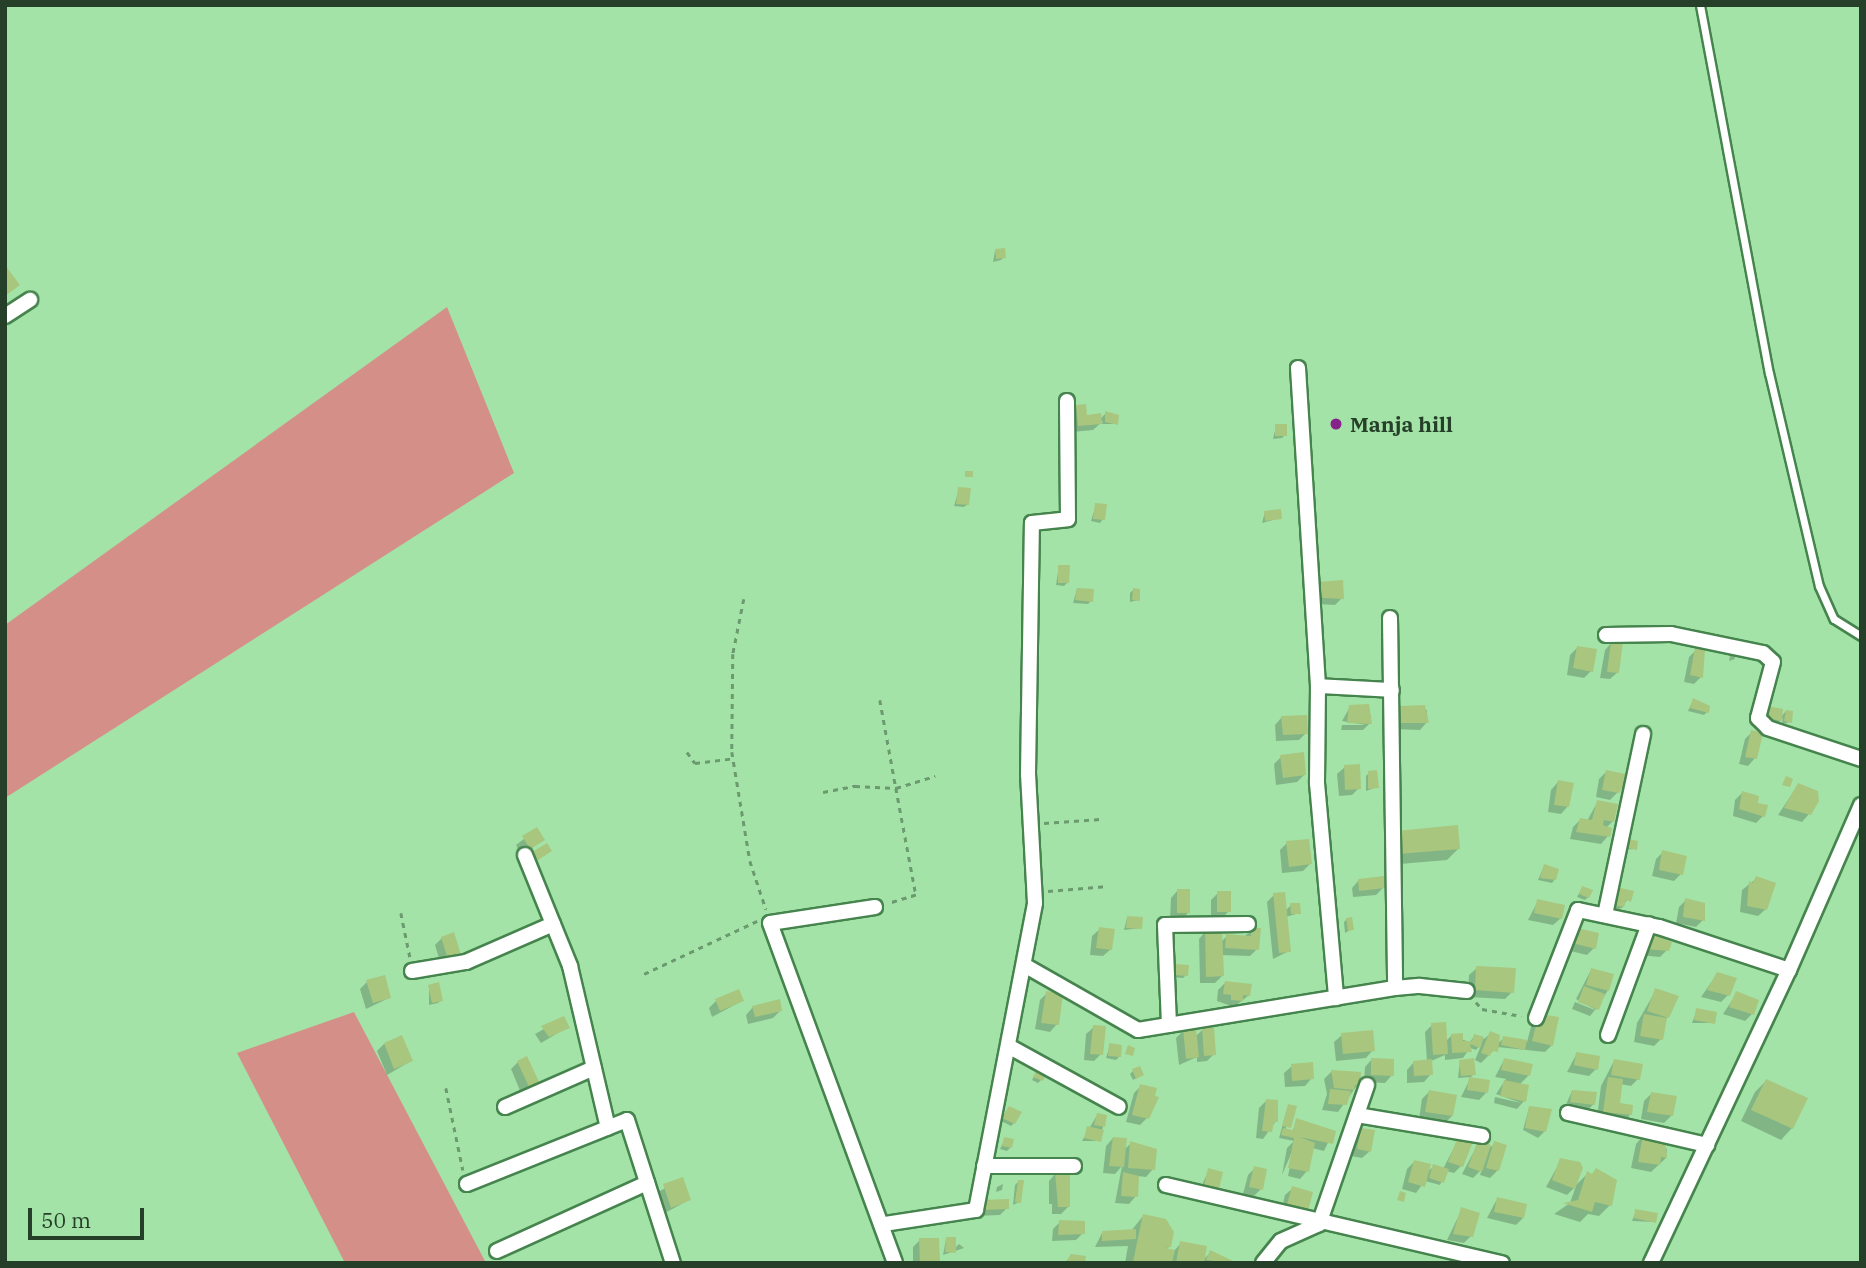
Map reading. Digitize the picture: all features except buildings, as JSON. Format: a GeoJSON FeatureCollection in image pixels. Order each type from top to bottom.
{"type":"FeatureCollection","features":[{"type":"Feature","properties":{"kind":"street"},"geometry":{"type":"LineString","coordinates":[[5,316],[30,300]]}},
{"type":"Feature","properties":{"kind":"street"},"geometry":{"type":"LineString","coordinates":[[1298,368],[1318,686],[1317,783],[1336,998]]}},
{"type":"Feature","properties":{"kind":"street"},"geometry":{"type":"LineString","coordinates":[[884,1224],[976,1210],[1010,1047],[1034,892],[1031,824],[1032,523],[1068,519],[1067,401]]}},
{"type":"Feature","properties":{"kind":"street"},"geometry":{"type":"LineString","coordinates":[[1390,618],[1395,988]]}},
{"type":"Feature","properties":{"kind":"street"},"geometry":{"type":"LineString","coordinates":[[1606,635],[1671,634],[1763,653],[1773,662],[1758,718],[1768,728],[1861,759]]}},
{"type":"Feature","properties":{"kind":"street"},"geometry":{"type":"LineString","coordinates":[[1318,686],[1392,690]]}},
{"type":"Feature","properties":{"kind":"street"},"geometry":{"type":"LineString","coordinates":[[1605,915],[1643,734]]}},
{"type":"Feature","properties":{"kind":"street"},"geometry":{"type":"LineString","coordinates":[[1651,1263],[1857,823],[1861,805]]}},
{"type":"Feature","properties":{"kind":"street"},"geometry":{"type":"LineString","coordinates":[[525,855],[570,967],[608,1128]]}},
{"type":"Feature","properties":{"kind":"street"},"geometry":{"type":"LineString","coordinates":[[875,907],[770,923],[884,1224],[895,1263]]}},
{"type":"Feature","properties":{"kind":"street"},"geometry":{"type":"LineString","coordinates":[[1536,1018],[1578,910],[1649,924],[1789,970]]}},
{"type":"Feature","properties":{"kind":"street"},"geometry":{"type":"LineString","coordinates":[[1169,1026],[1165,925],[1248,923]]}},
{"type":"Feature","properties":{"kind":"street"},"geometry":{"type":"LineString","coordinates":[[412,971],[466,962],[553,924]]}},
{"type":"Feature","properties":{"kind":"street"},"geometry":{"type":"LineString","coordinates":[[1608,1035],[1649,924]]}},
{"type":"Feature","properties":{"kind":"street"},"geometry":{"type":"LineString","coordinates":[[1024,965],[1138,1030],[1395,988],[1420,986],[1467,991]]}},
{"type":"Feature","properties":{"kind":"street"},"geometry":{"type":"LineString","coordinates":[[1010,1047],[1119,1107]]}},
{"type":"Feature","properties":{"kind":"street"},"geometry":{"type":"LineString","coordinates":[[505,1107],[594,1068]]}},
{"type":"Feature","properties":{"kind":"street"},"geometry":{"type":"LineString","coordinates":[[1263,1263],[1281,1241],[1319,1224],[1367,1085]]}},
{"type":"Feature","properties":{"kind":"street"},"geometry":{"type":"LineString","coordinates":[[1568,1113],[1707,1145]]}},
{"type":"Feature","properties":{"kind":"street"},"geometry":{"type":"LineString","coordinates":[[1357,1115],[1482,1136]]}},
{"type":"Feature","properties":{"kind":"street"},"geometry":{"type":"LineString","coordinates":[[467,1184],[627,1120],[673,1263]]}},
{"type":"Feature","properties":{"kind":"street"},"geometry":{"type":"LineString","coordinates":[[984,1166],[1074,1166]]}},
{"type":"Feature","properties":{"kind":"street"},"geometry":{"type":"LineString","coordinates":[[497,1251],[647,1183]]}},
{"type":"Feature","properties":{"kind":"street"},"geometry":{"type":"LineString","coordinates":[[1166,1185],[1319,1224],[1502,1263]]}},
{"type":"Feature","properties":{"kind":"lane"},"geometry":{"type":"LineString","coordinates":[[1700,5],[1769,373],[1819,586],[1834,619],[1861,636]]}},
{"type":"Feature","properties":{"kind":"path"},"geometry":{"type":"LineString","coordinates":[[644,974],[724,940],[755,920],[770,923],[750,861],[733,758],[733,654],[744,599]]}},
{"type":"Feature","properties":{"kind":"path"},"geometry":{"type":"LineString","coordinates":[[875,907],[916,895],[880,700]]}},
{"type":"Feature","properties":{"kind":"path"},"geometry":{"type":"LineString","coordinates":[[687,752],[695,763],[733,758]]}},
{"type":"Feature","properties":{"kind":"path"},"geometry":{"type":"LineString","coordinates":[[823,792],[855,786],[896,788],[935,776]]}},
{"type":"Feature","properties":{"kind":"path"},"geometry":{"type":"LineString","coordinates":[[1031,824],[1101,819]]}},
{"type":"Feature","properties":{"kind":"path"},"geometry":{"type":"LineString","coordinates":[[1034,892],[1108,886]]}},
{"type":"Feature","properties":{"kind":"path"},"geometry":{"type":"LineString","coordinates":[[401,913],[412,971]]}},
{"type":"Feature","properties":{"kind":"path"},"geometry":{"type":"LineString","coordinates":[[1467,991],[1482,1009],[1536,1018]]}},
{"type":"Feature","properties":{"kind":"path"},"geometry":{"type":"LineString","coordinates":[[446,1088],[467,1184]]}},
{"type":"Feature","properties":{"kind":"shaded area"},"geometry":{"type":"Polygon","coordinates":[[[447,307],[514,473],[5,798],[5,625],[447,307]]]}},
{"type":"Feature","properties":{"kind":"shaded area"},"geometry":{"type":"Polygon","coordinates":[[[354,1012],[486,1263],[345,1263],[237,1053],[354,1012]]]}},
{"type":"Feature","properties":{"kind":"place","name":"Manja hill"},"geometry":{"type":"Point","coordinates":[1336,424]}}]}
